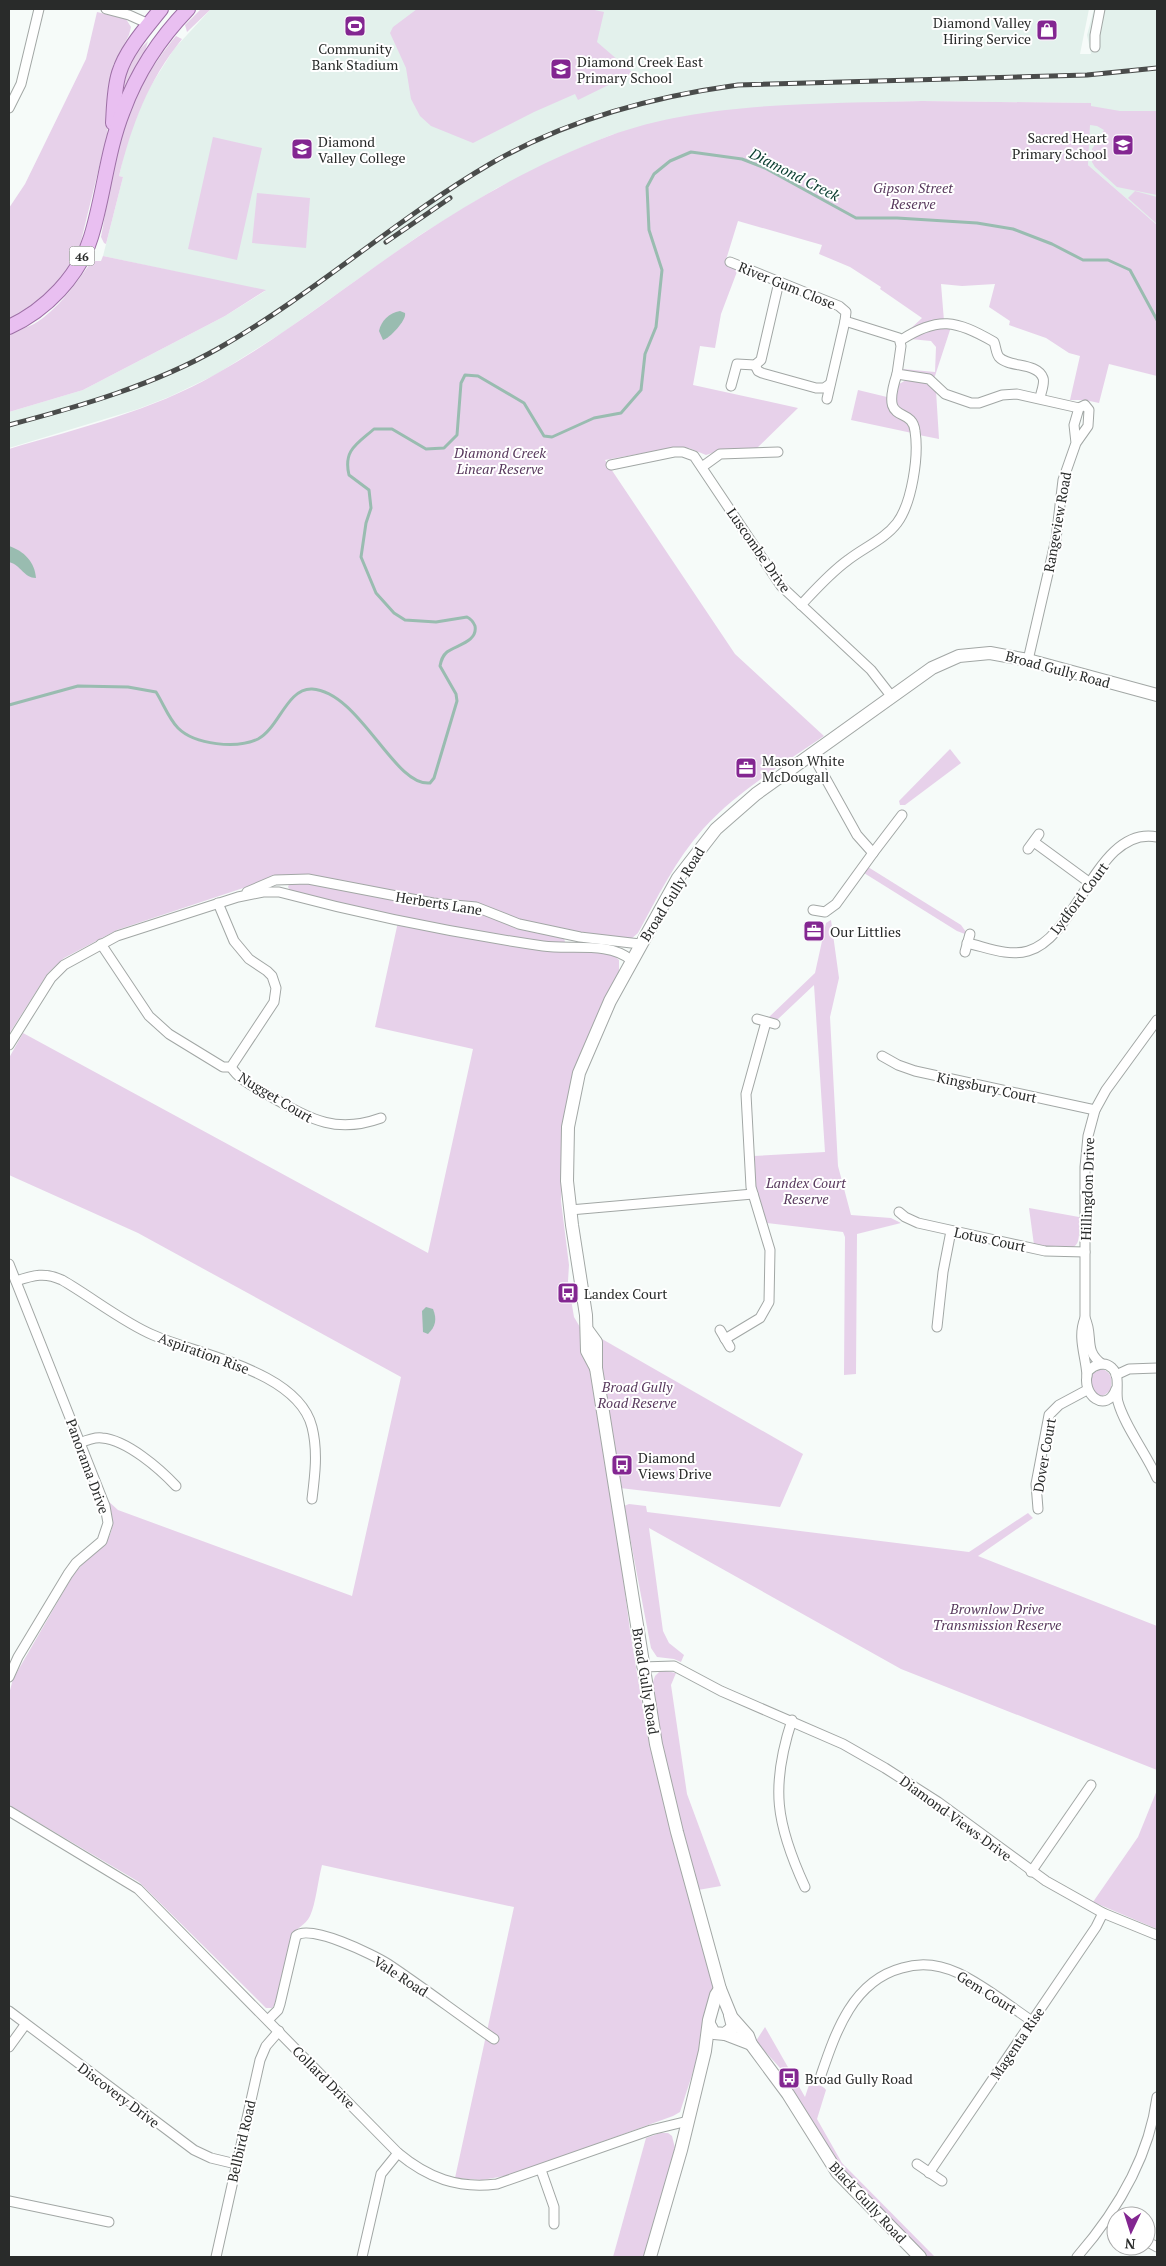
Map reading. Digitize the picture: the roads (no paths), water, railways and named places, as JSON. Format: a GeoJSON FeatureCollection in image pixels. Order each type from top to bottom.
{"type":"FeatureCollection","features":[{"type":"Feature","properties":{"kind":"main road","name":"46"},"geometry":{"type":"LineString","coordinates":[[109,156],[119,73],[130,50],[161,9]]}},
{"type":"Feature","properties":{"kind":"main road","name":"46"},"geometry":{"type":"LineString","coordinates":[[9,327],[42,307],[61,288],[80,260],[91,238],[109,156],[122,112],[133,86],[166,33],[188,9]]}},
{"type":"Feature","properties":{"kind":"main road"},"geometry":{"type":"LineString","coordinates":[[149,24],[166,33]]}},
{"type":"Feature","properties":{"kind":"street"},"geometry":{"type":"LineString","coordinates":[[9,108],[22,84],[39,9]]}},
{"type":"Feature","properties":{"kind":"street"},"geometry":{"type":"LineString","coordinates":[[106,9],[129,15],[149,24]]}},
{"type":"Feature","properties":{"kind":"street"},"geometry":{"type":"LineString","coordinates":[[1095,47],[1095,35],[1100,9]]}},
{"type":"Feature","properties":{"kind":"street","name":"River Gum Close"},"geometry":{"type":"LineString","coordinates":[[730,262],[839,306],[846,312],[845,321],[891,334],[900,340]]}},
{"type":"Feature","properties":{"kind":"street"},"geometry":{"type":"LineString","coordinates":[[731,386],[737,364],[755,365],[760,363],[779,282]]}},
{"type":"Feature","properties":{"kind":"street"},"geometry":{"type":"LineString","coordinates":[[827,399],[845,321]]}},
{"type":"Feature","properties":{"kind":"street"},"geometry":{"type":"LineString","coordinates":[[801,605],[840,566],[893,527],[905,510],[915,464],[916,435],[915,427],[910,420],[895,411],[891,404],[897,374],[900,340],[918,329],[932,324],[965,327],[994,342],[999,356],[1004,360],[1040,373],[1043,380],[1040,398]]}},
{"type":"Feature","properties":{"kind":"street"},"geometry":{"type":"LineString","coordinates":[[755,365],[758,371],[762,373],[816,388],[824,388],[830,384]]}},
{"type":"Feature","properties":{"kind":"street"},"geometry":{"type":"LineString","coordinates":[[897,374],[929,379],[945,394],[971,403],[1010,394],[1040,398],[1080,408]]}},
{"type":"Feature","properties":{"kind":"street","name":"Rangeview Road"},"geometry":{"type":"LineString","coordinates":[[1028,660],[1056,539],[1063,480],[1076,443],[1086,432],[1090,419],[1087,406],[1080,408],[1074,425],[1076,443]]}},
{"type":"Feature","properties":{"kind":"street","name":"Luscombe Drive"},"geometry":{"type":"LineString","coordinates":[[612,464],[683,452],[694,456],[775,578],[801,605],[871,670],[892,696]]}},
{"type":"Feature","properties":{"kind":"street"},"geometry":{"type":"LineString","coordinates":[[702,467],[721,454],[778,452]]}},
{"type":"Feature","properties":{"kind":"street","name":"Broad Gully Road"},"geometry":{"type":"LineString","coordinates":[[732,2017],[720,1989],[669,1804],[642,1666],[621,1520],[596,1368],[587,1351],[588,1331],[570,1210],[566,1150],[574,1090],[588,1047],[631,960],[678,878],[716,829],[743,804],[932,668],[959,656],[990,653],[1028,660],[1157,695]]}},
{"type":"Feature","properties":{"kind":"street"},"geometry":{"type":"LineString","coordinates":[[812,754],[857,835],[873,853]]}},
{"type":"Feature","properties":{"kind":"street"},"geometry":{"type":"LineString","coordinates":[[813,910],[825,912],[836,904],[902,815]]}},
{"type":"Feature","properties":{"kind":"street","name":"Lydford Court"},"geometry":{"type":"LineString","coordinates":[[967,943],[1009,952],[1034,949],[1040,946],[1054,933],[1090,883],[1121,845],[1140,837],[1157,837]]}},
{"type":"Feature","properties":{"kind":"street"},"geometry":{"type":"LineString","coordinates":[[1034,841],[1090,883]]}},
{"type":"Feature","properties":{"kind":"street"},"geometry":{"type":"LineString","coordinates":[[289,895],[286,884],[292,878]]}},
{"type":"Feature","properties":{"kind":"street","name":"Herberts Lane"},"geometry":{"type":"LineString","coordinates":[[238,897],[264,883],[292,878],[308,879],[432,903],[476,907],[519,924],[566,934],[640,944]]}},
{"type":"Feature","properties":{"kind":"street","name":"Herberts Lane"},"geometry":{"type":"LineString","coordinates":[[9,1044],[54,973],[64,965],[117,936],[238,897],[271,891],[443,930],[562,949],[618,951],[631,960]]}},
{"type":"Feature","properties":{"kind":"street"},"geometry":{"type":"LineString","coordinates":[[101,944],[141,1006],[158,1026],[223,1068],[231,1067],[274,1002],[276,988],[272,976],[249,959],[234,942],[218,903]]}},
{"type":"Feature","properties":{"kind":"street"},"geometry":{"type":"LineString","coordinates":[[562,949],[568,944],[566,934]]}},
{"type":"Feature","properties":{"kind":"street","name":"Hillingdon Drive"},"geometry":{"type":"LineString","coordinates":[[1087,1376],[1082,1347],[1082,1332],[1085,1318],[1086,1150],[1095,1110],[1106,1090],[1157,1020]]}},
{"type":"Feature","properties":{"kind":"street"},"geometry":{"type":"LineString","coordinates":[[720,1330],[728,1343],[760,1318],[769,1302],[770,1244],[753,1194],[746,1094],[766,1022]]}},
{"type":"Feature","properties":{"kind":"street","name":"Kingsbury Court"},"geometry":{"type":"LineString","coordinates":[[882,1056],[898,1066],[915,1071],[1095,1110]]}},
{"type":"Feature","properties":{"kind":"street","name":"Nugget Court"},"geometry":{"type":"LineString","coordinates":[[231,1067],[243,1080],[316,1121],[348,1126],[381,1118]]}},
{"type":"Feature","properties":{"kind":"street"},"geometry":{"type":"LineString","coordinates":[[570,1210],[753,1194]]}},
{"type":"Feature","properties":{"kind":"street","name":"Lotus Court"},"geometry":{"type":"LineString","coordinates":[[899,1212],[911,1221],[951,1231],[1045,1251],[1085,1252]]}},
{"type":"Feature","properties":{"kind":"street"},"geometry":{"type":"LineString","coordinates":[[937,1327],[943,1272],[951,1231]]}},
{"type":"Feature","properties":{"kind":"street","name":"Panorama Drive"},"geometry":{"type":"LineString","coordinates":[[9,1264],[105,1506],[108,1523],[102,1541],[76,1563],[60,1586],[18,1657],[9,1677]]}},
{"type":"Feature","properties":{"kind":"street","name":"Aspiration Rise"},"geometry":{"type":"LineString","coordinates":[[16,1281],[35,1274],[52,1275],[150,1334],[243,1366],[290,1393],[300,1402],[312,1426],[316,1466],[312,1499]]}},
{"type":"Feature","properties":{"kind":"street","name":"Hillingdon Drive"},"geometry":{"type":"LineString","coordinates":[[1085,1318],[1088,1326],[1090,1350],[1094,1357],[1102,1364]]}},
{"type":"Feature","properties":{"kind":"street"},"geometry":{"type":"LineString","coordinates":[[1122,1414],[1092,1397],[1088,1390],[1087,1376],[1092,1368],[1102,1364],[1111,1367],[1116,1374],[1116,1389],[1122,1414],[1157,1478]]}},
{"type":"Feature","properties":{"kind":"street"},"geometry":{"type":"LineString","coordinates":[[1116,1374],[1129,1369],[1157,1368]]}},
{"type":"Feature","properties":{"kind":"street"},"geometry":{"type":"LineString","coordinates":[[1102,1401],[1111,1397],[1116,1389]]}},
{"type":"Feature","properties":{"kind":"street","name":"Dover Court"},"geometry":{"type":"LineString","coordinates":[[1038,1509],[1036,1484],[1049,1415],[1059,1406],[1088,1390]]}},
{"type":"Feature","properties":{"kind":"street"},"geometry":{"type":"LineString","coordinates":[[80,1443],[102,1438],[116,1443],[160,1468],[176,1486]]}},
{"type":"Feature","properties":{"kind":"street","name":"Diamond Views Drive"},"geometry":{"type":"LineString","coordinates":[[642,1666],[674,1666],[721,1691],[792,1720],[843,1744],[905,1780],[938,1802],[1032,1872],[1103,1913],[1157,1935]]}},
{"type":"Feature","properties":{"kind":"street"},"geometry":{"type":"LineString","coordinates":[[792,1720],[780,1765],[778,1804],[785,1838],[805,1887]]}},
{"type":"Feature","properties":{"kind":"street"},"geometry":{"type":"LineString","coordinates":[[1032,1872],[1091,1785]]}},
{"type":"Feature","properties":{"kind":"street","name":"Collard Drive"},"geometry":{"type":"LineString","coordinates":[[9,1811],[138,1888],[398,2153],[429,2175],[462,2185],[497,2184],[542,2170],[651,2130],[688,2121]]}},
{"type":"Feature","properties":{"kind":"street","name":"Magenta Rise"},"geometry":{"type":"LineString","coordinates":[[929,2173],[1103,1913]]}},
{"type":"Feature","properties":{"kind":"street","name":"Vale Road"},"geometry":{"type":"LineString","coordinates":[[268,2020],[278,2010],[295,1939],[299,1933],[309,1932],[336,1940],[386,1963],[494,2039]]}},
{"type":"Feature","properties":{"kind":"street","name":"Gem Court"},"geometry":{"type":"LineString","coordinates":[[821,2075],[838,2030],[856,1998],[878,1978],[907,1966],[928,1965],[958,1973],[1032,2021]]}},
{"type":"Feature","properties":{"kind":"street"},"geometry":{"type":"LineString","coordinates":[[650,2257],[688,2121],[716,1995],[720,1989]]}},
{"type":"Feature","properties":{"kind":"street","name":"Discovery Drive"},"geometry":{"type":"LineString","coordinates":[[9,2011],[25,2025],[194,2150],[211,2158],[236,2164]]}},
{"type":"Feature","properties":{"kind":"street"},"geometry":{"type":"LineString","coordinates":[[705,2051],[710,2049],[723,2034],[731,2030],[732,2017],[720,2011],[710,2020]]}},
{"type":"Feature","properties":{"kind":"street","name":"Black Gully Road"},"geometry":{"type":"LineString","coordinates":[[732,2017],[748,2036],[751,2044],[782,2086],[837,2172],[920,2257]]}},
{"type":"Feature","properties":{"kind":"street"},"geometry":{"type":"LineString","coordinates":[[710,2020],[712,2030],[751,2044]]}},
{"type":"Feature","properties":{"kind":"street"},"geometry":{"type":"LineString","coordinates":[[9,2047],[25,2025]]}},
{"type":"Feature","properties":{"kind":"street","name":"Bellbird Road"},"geometry":{"type":"LineString","coordinates":[[216,2257],[260,2060],[266,2046],[278,2031]]}},
{"type":"Feature","properties":{"kind":"street"},"geometry":{"type":"LineString","coordinates":[[1118,2206],[1140,2162],[1152,2126],[1157,2097]]}},
{"type":"Feature","properties":{"kind":"street"},"geometry":{"type":"LineString","coordinates":[[362,2257],[381,2174],[398,2153]]}},
{"type":"Feature","properties":{"kind":"street"},"geometry":{"type":"LineString","coordinates":[[916,2164],[942,2181]]}},
{"type":"Feature","properties":{"kind":"street"},"geometry":{"type":"LineString","coordinates":[[542,2170],[554,2207],[554,2224]]}},
{"type":"Feature","properties":{"kind":"street"},"geometry":{"type":"LineString","coordinates":[[9,2201],[109,2222]]}},
{"type":"Feature","properties":{"kind":"street"},"geometry":{"type":"LineString","coordinates":[[1077,2257],[1106,2225]]}},
{"type":"Feature","properties":{"kind":"waterway","name":"Diamond Creek"},"geometry":{"type":"LineString","coordinates":[[9,705],[78,686],[128,687],[156,692],[172,720],[185,734],[205,742],[239,744],[258,739],[265,734],[289,701],[303,690],[312,689],[329,694],[346,706],[403,770],[417,780],[430,783],[434,778],[457,701],[456,694],[440,666],[441,660],[447,652],[470,639],[475,631],[475,626],[472,620],[467,617],[436,622],[405,620],[394,613],[376,593],[361,557],[366,523],[371,508],[369,490],[349,475],[348,459],[350,453],[374,429],[392,429],[426,449],[444,448],[457,435],[461,383],[465,375],[478,376],[524,403],[544,436],[552,437],[594,418],[621,413],[641,390],[645,354],[656,327],[662,270],[649,230],[647,187],[654,174],[670,161],[691,152],[742,159],[765,168],[856,218],[897,218],[977,223],[1013,229],[1052,244],[1083,260],[1108,260],[1130,270],[1157,320]]}},
{"type":"Feature","properties":{"kind":"railway"},"geometry":{"type":"LineString","coordinates":[[9,425],[143,384],[219,348],[322,281],[455,185],[519,148],[610,112],[673,96],[738,85],[1087,75],[1157,68]]}},
{"type":"Feature","properties":{"kind":"railway"},"geometry":{"type":"LineString","coordinates":[[386,242],[450,198]]}},
{"type":"Feature","properties":{"kind":"place","name":"Community Bank Stadium"},"geometry":{"type":"Point","coordinates":[355,26]}},
{"type":"Feature","properties":{"kind":"place","name":"Diamond Valley Hiring Service"},"geometry":{"type":"Point","coordinates":[1047,30]}},
{"type":"Feature","properties":{"kind":"place","name":"Diamond Creek East Primary School"},"geometry":{"type":"Point","coordinates":[561,69]}},
{"type":"Feature","properties":{"kind":"place","name":"Sacred Heart Primary School"},"geometry":{"type":"Point","coordinates":[1123,145]}},
{"type":"Feature","properties":{"kind":"place","name":"Diamond Valley College"},"geometry":{"type":"Point","coordinates":[302,149]}},
{"type":"Feature","properties":{"kind":"place","name":"Mason White McDougall"},"geometry":{"type":"Point","coordinates":[746,768]}},
{"type":"Feature","properties":{"kind":"place","name":"Our Littlies"},"geometry":{"type":"Point","coordinates":[814,931]}},
{"type":"Feature","properties":{"kind":"place","name":"Landex Court"},"geometry":{"type":"Point","coordinates":[568,1293]}},
{"type":"Feature","properties":{"kind":"place","name":"Diamond Views Drive"},"geometry":{"type":"Point","coordinates":[622,1465]}},
{"type":"Feature","properties":{"kind":"place","name":"Broad Gully Road"},"geometry":{"type":"Point","coordinates":[789,2078]}},
{"type":"Feature","properties":{"kind":"park label","name":"Gipson Street Reserve"},"geometry":{"type":"Point","coordinates":[913,196]}},
{"type":"Feature","properties":{"kind":"park label","name":"Diamond Creek Linear Reserve"},"geometry":{"type":"Point","coordinates":[500,460]}},
{"type":"Feature","properties":{"kind":"park label","name":"Landex Court Reserve"},"geometry":{"type":"Point","coordinates":[806,1190]}},
{"type":"Feature","properties":{"kind":"park label","name":"Broad Gully Road Reserve"},"geometry":{"type":"Point","coordinates":[637,1394]}},
{"type":"Feature","properties":{"kind":"park label","name":"Brownlow Drive Transmission Reserve"},"geometry":{"type":"Point","coordinates":[997,1616]}}]}
